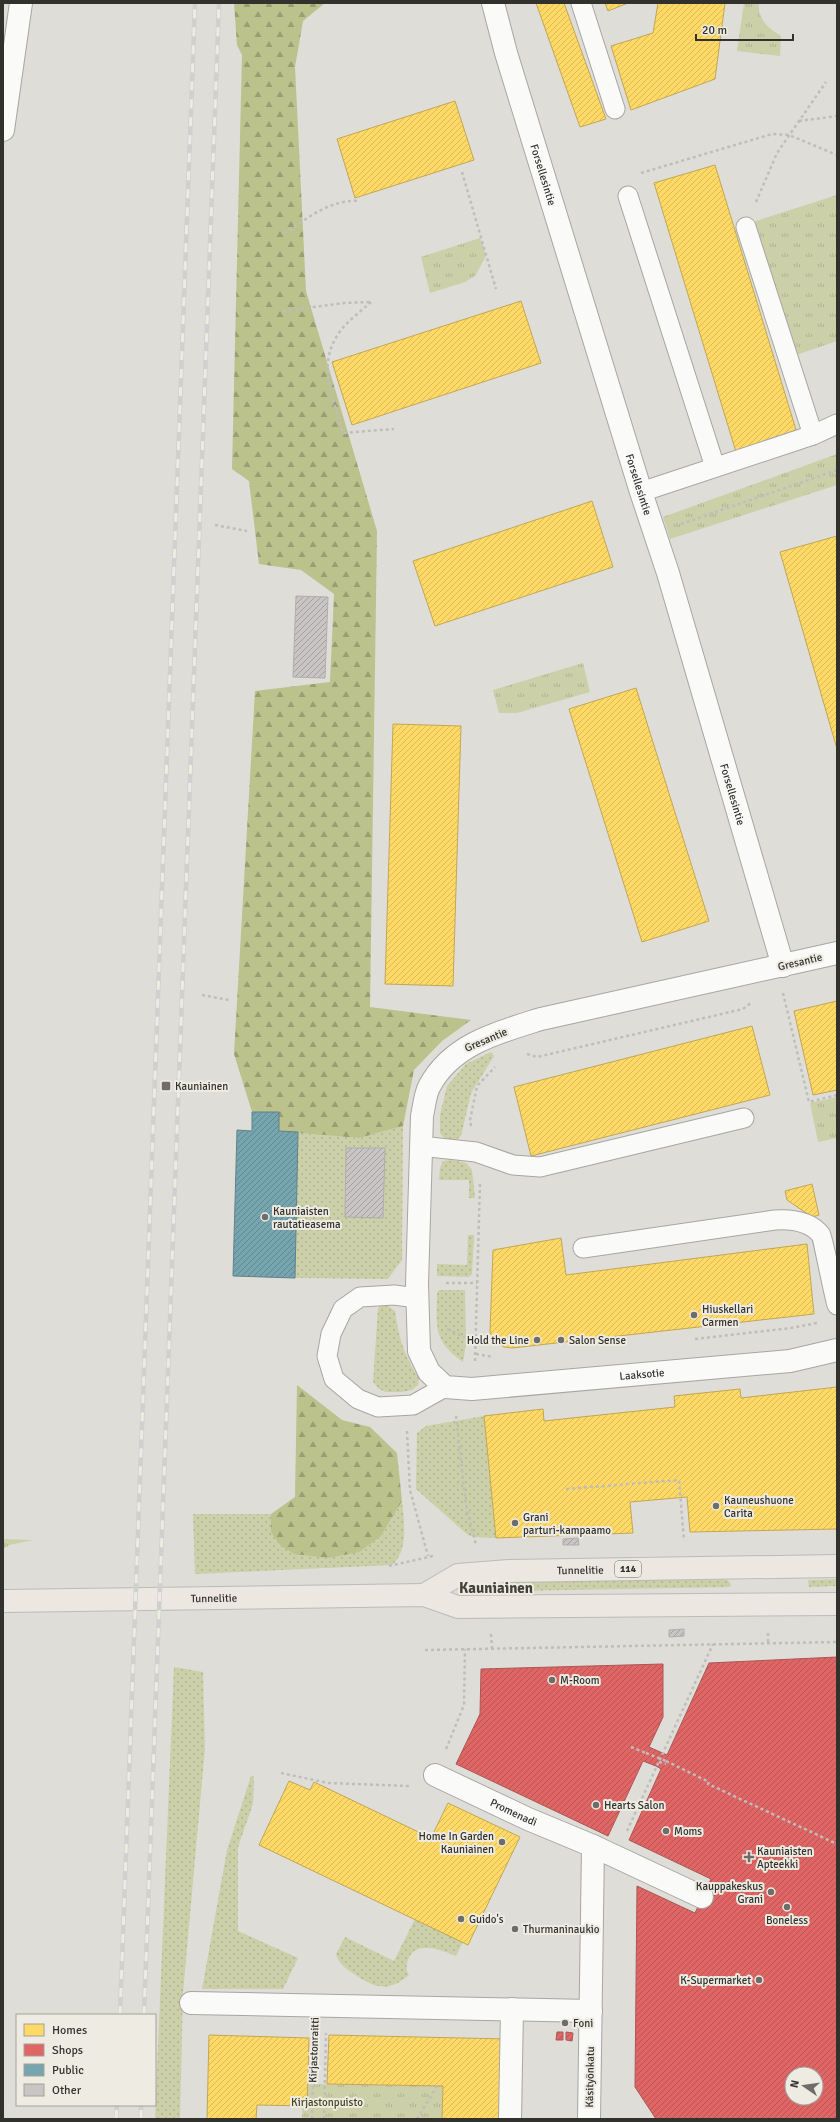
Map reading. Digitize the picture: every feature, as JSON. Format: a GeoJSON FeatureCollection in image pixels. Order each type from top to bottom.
{"type":"FeatureCollection","features":[{"type":"Feature","properties":{"kind":"main road","name":"Tunnelitie"},"geometry":{"type":"LineString","coordinates":[[424,1595],[458,1575],[509,1571],[837,1566]]}},
{"type":"Feature","properties":{"kind":"main road","name":"Tunnelitie"},"geometry":{"type":"LineString","coordinates":[[3,1601],[424,1595],[458,1607],[837,1604]]}},
{"type":"Feature","properties":{"kind":"street"},"geometry":{"type":"LineString","coordinates":[[3,130],[22,3]]}},
{"type":"Feature","properties":{"kind":"street","name":"Forsellesintie"},"geometry":{"type":"LineString","coordinates":[[493,3],[506,53],[641,492],[668,573],[782,976]]}},
{"type":"Feature","properties":{"kind":"street","name":"Gresantie"},"geometry":{"type":"LineString","coordinates":[[445,1387],[429,1372],[419,1351],[417,1291],[422,1116],[429,1088],[443,1066],[460,1051],[497,1033],[541,1019],[782,976],[837,953]]}},
{"type":"Feature","properties":{"kind":"street","name":"Laaksotie"},"geometry":{"type":"LineString","coordinates":[[445,1387],[472,1389],[790,1361],[837,1350]]}},
{"type":"Feature","properties":{"kind":"street","name":"Promenadi"},"geometry":{"type":"LineString","coordinates":[[435,1775],[528,1819],[593,1846],[702,1897]]}},
{"type":"Feature","properties":{"kind":"street"},"geometry":{"type":"LineString","coordinates":[[191,2003],[315,2004],[591,2011],[593,1846]]}},
{"type":"Feature","properties":{"kind":"street"},"geometry":{"type":"LineString","coordinates":[[510,2119],[512,2009]]}},
{"type":"Feature","properties":{"kind":"street","name":"Käsityönkatu"},"geometry":{"type":"LineString","coordinates":[[589,2119],[591,2011]]}},
{"type":"Feature","properties":{"kind":"lane"},"geometry":{"type":"LineString","coordinates":[[581,3],[615,108]]}},
{"type":"Feature","properties":{"kind":"lane"},"geometry":{"type":"LineString","coordinates":[[628,196],[715,467]]}},
{"type":"Feature","properties":{"kind":"lane"},"geometry":{"type":"LineString","coordinates":[[746,227],[813,434]]}},
{"type":"Feature","properties":{"kind":"lane"},"geometry":{"type":"LineString","coordinates":[[641,492],[813,434],[837,424]]}},
{"type":"Feature","properties":{"kind":"lane"},"geometry":{"type":"LineString","coordinates":[[420,1146],[476,1152],[513,1165],[540,1167],[744,1118]]}},
{"type":"Feature","properties":{"kind":"lane"},"geometry":{"type":"LineString","coordinates":[[583,1248],[775,1220],[793,1219],[812,1228],[822,1236],[837,1305]]}},
{"type":"Feature","properties":{"kind":"lane"},"geometry":{"type":"LineString","coordinates":[[417,1291],[394,1295],[360,1297],[343,1308],[331,1334],[327,1356],[334,1380],[358,1398],[378,1407],[413,1405],[445,1387]]}},
{"type":"Feature","properties":{"kind":"path"},"geometry":{"type":"LineString","coordinates":[[746,227],[777,153],[826,82]]}},
{"type":"Feature","properties":{"kind":"path"},"geometry":{"type":"LineString","coordinates":[[798,121],[837,116]]}},
{"type":"Feature","properties":{"kind":"path"},"geometry":{"type":"LineString","coordinates":[[628,196],[636,175],[772,134],[789,135],[837,155]]}},
{"type":"Feature","properties":{"kind":"path"},"geometry":{"type":"LineString","coordinates":[[462,172],[496,289]]}},
{"type":"Feature","properties":{"kind":"path"},"geometry":{"type":"LineString","coordinates":[[284,234],[327,206],[359,201]]}},
{"type":"Feature","properties":{"kind":"path"},"geometry":{"type":"LineString","coordinates":[[283,311],[344,303],[371,302],[342,329],[328,352],[326,373],[343,432],[394,429]]}},
{"type":"Feature","properties":{"kind":"path"},"geometry":{"type":"LineString","coordinates":[[655,533],[837,470]]}},
{"type":"Feature","properties":{"kind":"path"},"geometry":{"type":"LineString","coordinates":[[215,525],[247,531]]}},
{"type":"Feature","properties":{"kind":"path"},"geometry":{"type":"LineString","coordinates":[[782,976],[809,1102],[837,1095]]}},
{"type":"Feature","properties":{"kind":"path"},"geometry":{"type":"LineString","coordinates":[[202,995],[229,1000]]}},
{"type":"Feature","properties":{"kind":"path"},"geometry":{"type":"LineString","coordinates":[[456,1415],[466,1505],[478,1549]]}},
{"type":"Feature","properties":{"kind":"path"},"geometry":{"type":"LineString","coordinates":[[407,1428],[410,1490],[428,1556]]}},
{"type":"Feature","properties":{"kind":"path"},"geometry":{"type":"LineString","coordinates":[[566,1490],[678,1480],[684,1541]]}},
{"type":"Feature","properties":{"kind":"path"},"geometry":{"type":"LineString","coordinates":[[425,1650],[837,1642]]}},
{"type":"Feature","properties":{"kind":"path"},"geometry":{"type":"LineString","coordinates":[[615,1856],[713,1644]]}},
{"type":"Feature","properties":{"kind":"path"},"geometry":{"type":"LineString","coordinates":[[280,1773],[328,1783],[423,1786],[435,1775],[464,1705],[465,1649]]}},
{"type":"Feature","properties":{"kind":"path"},"geometry":{"type":"LineString","coordinates":[[631,1747],[709,1782],[708,1784],[837,1844]]}},
{"type":"Feature","properties":{"kind":"path"},"geometry":{"type":"LineString","coordinates":[[658,1761],[666,1763]]}},
{"type":"Feature","properties":{"kind":"path","name":"Kirjastonraitti"},"geometry":{"type":"LineString","coordinates":[[312,2119],[315,2004]]}},
{"type":"Feature","properties":{"kind":"path"},"geometry":{"type":"LineString","coordinates":[[324,2119],[326,2042]]}},
{"type":"Feature","properties":{"kind":"path"},"geometry":{"type":"LineString","coordinates":[[417,2119],[437,2086]]}},
{"type":"Feature","properties":{"kind":"green space"},"geometry":{"type":"Polygon","coordinates":[[[234,3],[325,3],[303,21],[295,67],[306,291],[377,531],[370,1007],[471,1020],[442,1041],[414,1070],[403,1126],[359,1138],[279,1131],[278,1112],[252,1112],[234,1054],[255,691],[330,682],[334,594],[301,570],[259,564],[249,481],[232,469],[242,55],[237,45],[234,3]]]}},
{"type":"Feature","properties":{"kind":"green space"},"geometry":{"type":"Polygon","coordinates":[[[744,3],[759,3],[762,19],[768,27],[781,36],[780,56],[737,51],[744,3]]]}},
{"type":"Feature","properties":{"kind":"green space"},"geometry":{"type":"Polygon","coordinates":[[[837,195],[837,341],[796,355],[753,222],[837,195]]]}},
{"type":"Feature","properties":{"kind":"green space"},"geometry":{"type":"Polygon","coordinates":[[[480,238],[486,256],[475,276],[465,282],[430,293],[421,257],[480,238]]]}},
{"type":"Feature","properties":{"kind":"green space"},"geometry":{"type":"Polygon","coordinates":[[[837,454],[837,485],[670,539],[663,517],[837,454]]]}},
{"type":"Feature","properties":{"kind":"green space"},"geometry":{"type":"Polygon","coordinates":[[[583,663],[590,692],[517,713],[499,713],[493,690],[583,663]]]}},
{"type":"Feature","properties":{"kind":"green space"},"geometry":{"type":"Polygon","coordinates":[[[491,1052],[494,1056],[471,1093],[461,1136],[456,1140],[447,1141],[440,1133],[440,1115],[447,1086],[466,1064],[491,1052]]]}},
{"type":"Feature","properties":{"kind":"green space"},"geometry":{"type":"Polygon","coordinates":[[[837,1097],[837,1138],[818,1142],[810,1103],[837,1097]]]}},
{"type":"Feature","properties":{"kind":"green space"},"geometry":{"type":"Polygon","coordinates":[[[403,1126],[402,1260],[388,1279],[295,1278],[298,1132],[359,1138],[403,1126]]]}},
{"type":"Feature","properties":{"kind":"green space"},"geometry":{"type":"Polygon","coordinates":[[[451,1160],[466,1163],[472,1170],[475,1198],[469,1198],[469,1180],[439,1180],[440,1168],[443,1161],[451,1160]]]}},
{"type":"Feature","properties":{"kind":"green space"},"geometry":{"type":"Polygon","coordinates":[[[468,1235],[474,1235],[472,1274],[469,1277],[437,1276],[437,1264],[467,1265],[468,1235]]]}},
{"type":"Feature","properties":{"kind":"green space"},"geometry":{"type":"Polygon","coordinates":[[[439,1290],[465,1290],[466,1344],[463,1362],[446,1347],[438,1332],[437,1293],[439,1290]]]}},
{"type":"Feature","properties":{"kind":"green space"},"geometry":{"type":"Polygon","coordinates":[[[380,1306],[388,1306],[395,1311],[398,1330],[403,1346],[409,1362],[419,1378],[418,1385],[412,1390],[402,1392],[386,1392],[379,1389],[373,1382],[378,1309],[380,1306]]]}},
{"type":"Feature","properties":{"kind":"green space"},"geometry":{"type":"Polygon","coordinates":[[[297,1385],[342,1420],[370,1427],[397,1453],[402,1501],[381,1536],[359,1552],[328,1558],[294,1554],[280,1545],[271,1532],[271,1514],[295,1497],[297,1385]]]}},
{"type":"Feature","properties":{"kind":"green space"},"geometry":{"type":"Polygon","coordinates":[[[484,1416],[496,1538],[474,1537],[468,1535],[416,1489],[417,1433],[426,1426],[484,1416]]]}},
{"type":"Feature","properties":{"kind":"green space"},"geometry":{"type":"Polygon","coordinates":[[[402,1501],[404,1527],[403,1544],[401,1552],[392,1565],[195,1574],[193,1514],[271,1514],[271,1532],[381,1536],[402,1501]]]}},
{"type":"Feature","properties":{"kind":"green space"},"geometry":{"type":"Polygon","coordinates":[[[3,1539],[33,1540],[9,1545],[3,1549],[3,1539]]]}},
{"type":"Feature","properties":{"kind":"green space"},"geometry":{"type":"Polygon","coordinates":[[[662,1579],[727,1580],[731,1584],[729,1587],[510,1591],[509,1582],[662,1579]]]}},
{"type":"Feature","properties":{"kind":"green space"},"geometry":{"type":"Polygon","coordinates":[[[837,1579],[837,1586],[809,1587],[808,1580],[837,1579]]]}},
{"type":"Feature","properties":{"kind":"green space"},"geometry":{"type":"Polygon","coordinates":[[[174,1667],[203,1672],[205,1748],[183,1993],[180,2119],[155,2119],[174,1667]]]}},
{"type":"Feature","properties":{"kind":"green space"},"geometry":{"type":"Polygon","coordinates":[[[251,1776],[254,1776],[253,1804],[238,1847],[238,1931],[298,1958],[283,1989],[202,1989],[227,1850],[251,1776]]]}},
{"type":"Feature","properties":{"kind":"green space"},"geometry":{"type":"Polygon","coordinates":[[[415,1919],[463,1942],[456,1956],[437,1949],[423,1948],[416,1950],[411,1954],[407,1962],[407,1970],[409,1975],[394,1984],[382,1986],[368,1983],[348,1970],[343,1966],[336,1954],[345,1937],[394,1961],[415,1919]]]}},
{"type":"Feature","properties":{"kind":"green space","name":"Kirjastonpuisto"},"geometry":{"type":"Polygon","coordinates":[[[303,2084],[443,2086],[442,2119],[302,2119],[303,2084]]]}},
{"type":"Feature","properties":{"kind":"building: Homes"},"geometry":{"type":"Polygon","coordinates":[[[536,3],[564,3],[606,119],[580,127],[536,3]]]}},
{"type":"Feature","properties":{"kind":"building: Homes"},"geometry":{"type":"Polygon","coordinates":[[[605,3],[628,3],[608,11],[605,3]]]}},
{"type":"Feature","properties":{"kind":"building: Homes"},"geometry":{"type":"Polygon","coordinates":[[[658,3],[725,3],[715,79],[631,110],[611,46],[653,33],[658,3]]]}},
{"type":"Feature","properties":{"kind":"building: Homes"},"geometry":{"type":"Polygon","coordinates":[[[455,101],[474,160],[355,198],[337,139],[455,101]]]}},
{"type":"Feature","properties":{"kind":"building: Homes"},"geometry":{"type":"Polygon","coordinates":[[[715,165],[797,433],[736,452],[654,183],[715,165]]]}},
{"type":"Feature","properties":{"kind":"building: Homes"},"geometry":{"type":"Polygon","coordinates":[[[521,301],[541,363],[352,425],[332,362],[521,301]]]}},
{"type":"Feature","properties":{"kind":"building: Homes"},"geometry":{"type":"Polygon","coordinates":[[[592,501],[613,567],[435,626],[413,561],[592,501]]]}},
{"type":"Feature","properties":{"kind":"building: Homes"},"geometry":{"type":"Polygon","coordinates":[[[837,536],[837,749],[780,552],[837,536]]]}},
{"type":"Feature","properties":{"kind":"building: Homes"},"geometry":{"type":"Polygon","coordinates":[[[636,688],[709,921],[642,942],[569,709],[636,688]]]}},
{"type":"Feature","properties":{"kind":"building: Homes"},"geometry":{"type":"Polygon","coordinates":[[[393,724],[461,726],[453,986],[385,984],[393,724]]]}},
{"type":"Feature","properties":{"kind":"building: Homes"},"geometry":{"type":"Polygon","coordinates":[[[837,1001],[837,1090],[813,1095],[794,1011],[837,1001]]]}},
{"type":"Feature","properties":{"kind":"building: Homes"},"geometry":{"type":"Polygon","coordinates":[[[752,1026],[770,1095],[531,1156],[514,1087],[752,1026]]]}},
{"type":"Feature","properties":{"kind":"building: Homes"},"geometry":{"type":"Polygon","coordinates":[[[812,1184],[819,1215],[812,1217],[787,1200],[785,1191],[812,1184]]]}},
{"type":"Feature","properties":{"kind":"building: Homes"},"geometry":{"type":"Polygon","coordinates":[[[561,1238],[566,1275],[807,1244],[814,1314],[512,1348],[504,1347],[494,1340],[490,1332],[493,1250],[561,1238]]]}},
{"type":"Feature","properties":{"kind":"building: Homes"},"geometry":{"type":"Polygon","coordinates":[[[837,1387],[837,1529],[690,1532],[687,1497],[630,1502],[633,1533],[496,1538],[484,1416],[543,1409],[544,1421],[675,1407],[674,1396],[740,1389],[741,1398],[837,1387]]]}},
{"type":"Feature","properties":{"kind":"building: Homes"},"geometry":{"type":"Polygon","coordinates":[[[289,1781],[310,1790],[314,1782],[431,1838],[448,1803],[520,1837],[468,1945],[259,1845],[289,1781]]]}},
{"type":"Feature","properties":{"kind":"building: Homes"},"geometry":{"type":"Polygon","coordinates":[[[209,2035],[309,2038],[307,2106],[257,2105],[256,2119],[207,2119],[209,2035]]]}},
{"type":"Feature","properties":{"kind":"building: Homes"},"geometry":{"type":"Polygon","coordinates":[[[329,2035],[507,2039],[505,2119],[442,2119],[443,2086],[327,2084],[329,2035]]]}},
{"type":"Feature","properties":{"kind":"building: Shops","name":"Kauppakeskus Grani"},"geometry":{"type":"Polygon","coordinates":[[[837,1657],[837,2119],[656,2119],[635,2087],[637,1886],[695,1913],[711,1879],[629,1840],[661,1769],[643,1761],[608,1836],[456,1764],[480,1714],[481,1669],[663,1664],[663,1717],[649,1747],[667,1755],[709,1663],[837,1657]]]}},
{"type":"Feature","properties":{"kind":"building: Shops"},"geometry":{"type":"Polygon","coordinates":[[[557,2032],[563,2032],[563,2040],[556,2040],[557,2032]]]}},
{"type":"Feature","properties":{"kind":"building: Shops"},"geometry":{"type":"Polygon","coordinates":[[[566,2032],[573,2033],[572,2041],[566,2040],[566,2032]]]}},
{"type":"Feature","properties":{"kind":"building: Public","name":"Kauniaisten rautatieasema"},"geometry":{"type":"Polygon","coordinates":[[[252,1112],[279,1112],[279,1131],[298,1132],[295,1278],[233,1276],[237,1130],[252,1131],[252,1112]]]}},
{"type":"Feature","properties":{"kind":"building: Other"},"geometry":{"type":"Polygon","coordinates":[[[296,596],[328,597],[325,678],[293,677],[296,596]]]}},
{"type":"Feature","properties":{"kind":"building: Other"},"geometry":{"type":"Polygon","coordinates":[[[346,1148],[385,1148],[383,1218],[345,1217],[346,1148]]]}},
{"type":"Feature","properties":{"kind":"building: Other"},"geometry":{"type":"Polygon","coordinates":[[[578,1538],[579,1545],[563,1545],[563,1539],[578,1538]]]}},
{"type":"Feature","properties":{"kind":"building: Other"},"geometry":{"type":"Polygon","coordinates":[[[684,1629],[684,1636],[669,1637],[669,1630],[684,1629]]]}},
{"type":"Feature","properties":{"kind":"railway"},"geometry":{"type":"LineString","coordinates":[[120,2014],[195,3]]}},
{"type":"Feature","properties":{"kind":"railway"},"geometry":{"type":"LineString","coordinates":[[144,2014],[219,3]]}},
{"type":"Feature","properties":{"kind":"railway"},"geometry":{"type":"LineString","coordinates":[[116,2119],[117,2106]]}},
{"type":"Feature","properties":{"kind":"railway"},"geometry":{"type":"LineString","coordinates":[[141,2106],[141,2119]]}},
{"type":"Feature","properties":{"kind":"place","name":"Kauniainen"},"geometry":{"type":"Point","coordinates":[166,1086]}},
{"type":"Feature","properties":{"kind":"place","name":"Kauniaisten rautatieasema"},"geometry":{"type":"Point","coordinates":[265,1217]}},
{"type":"Feature","properties":{"kind":"place","name":"Hiuskellari Carmen"},"geometry":{"type":"Point","coordinates":[694,1315]}},
{"type":"Feature","properties":{"kind":"place","name":"Hold the Line"},"geometry":{"type":"Point","coordinates":[537,1340]}},
{"type":"Feature","properties":{"kind":"place","name":"Salon Sense"},"geometry":{"type":"Point","coordinates":[561,1340]}},
{"type":"Feature","properties":{"kind":"place","name":"Kauneushuone Carita"},"geometry":{"type":"Point","coordinates":[716,1506]}},
{"type":"Feature","properties":{"kind":"place","name":"Grani parturi-kampaamo"},"geometry":{"type":"Point","coordinates":[515,1523]}},
{"type":"Feature","properties":{"kind":"place","name":"M-Room"},"geometry":{"type":"Point","coordinates":[552,1680]}},
{"type":"Feature","properties":{"kind":"place","name":"Hearts Salon"},"geometry":{"type":"Point","coordinates":[596,1805]}},
{"type":"Feature","properties":{"kind":"place","name":"Moms"},"geometry":{"type":"Point","coordinates":[666,1831]}},
{"type":"Feature","properties":{"kind":"place","name":"Home In Garden Kauniainen"},"geometry":{"type":"Point","coordinates":[502,1842]}},
{"type":"Feature","properties":{"kind":"place","name":"Kauniaisten Apteekki"},"geometry":{"type":"Point","coordinates":[749,1857]}},
{"type":"Feature","properties":{"kind":"place","name":"Kauppakeskus Grani"},"geometry":{"type":"Point","coordinates":[771,1892]}},
{"type":"Feature","properties":{"kind":"place","name":"Boneless"},"geometry":{"type":"Point","coordinates":[787,1907]}},
{"type":"Feature","properties":{"kind":"place","name":"Guido's"},"geometry":{"type":"Point","coordinates":[461,1919]}},
{"type":"Feature","properties":{"kind":"place","name":"Thurmaninaukio"},"geometry":{"type":"Point","coordinates":[515,1929]}},
{"type":"Feature","properties":{"kind":"place","name":"K-Supermarket"},"geometry":{"type":"Point","coordinates":[759,1980]}},
{"type":"Feature","properties":{"kind":"place","name":"Foni"},"geometry":{"type":"Point","coordinates":[565,2023]}},
{"type":"Feature","properties":{"kind":"district","name":"Kauniainen"},"geometry":{"type":"Point","coordinates":[496,1588]}}]}
